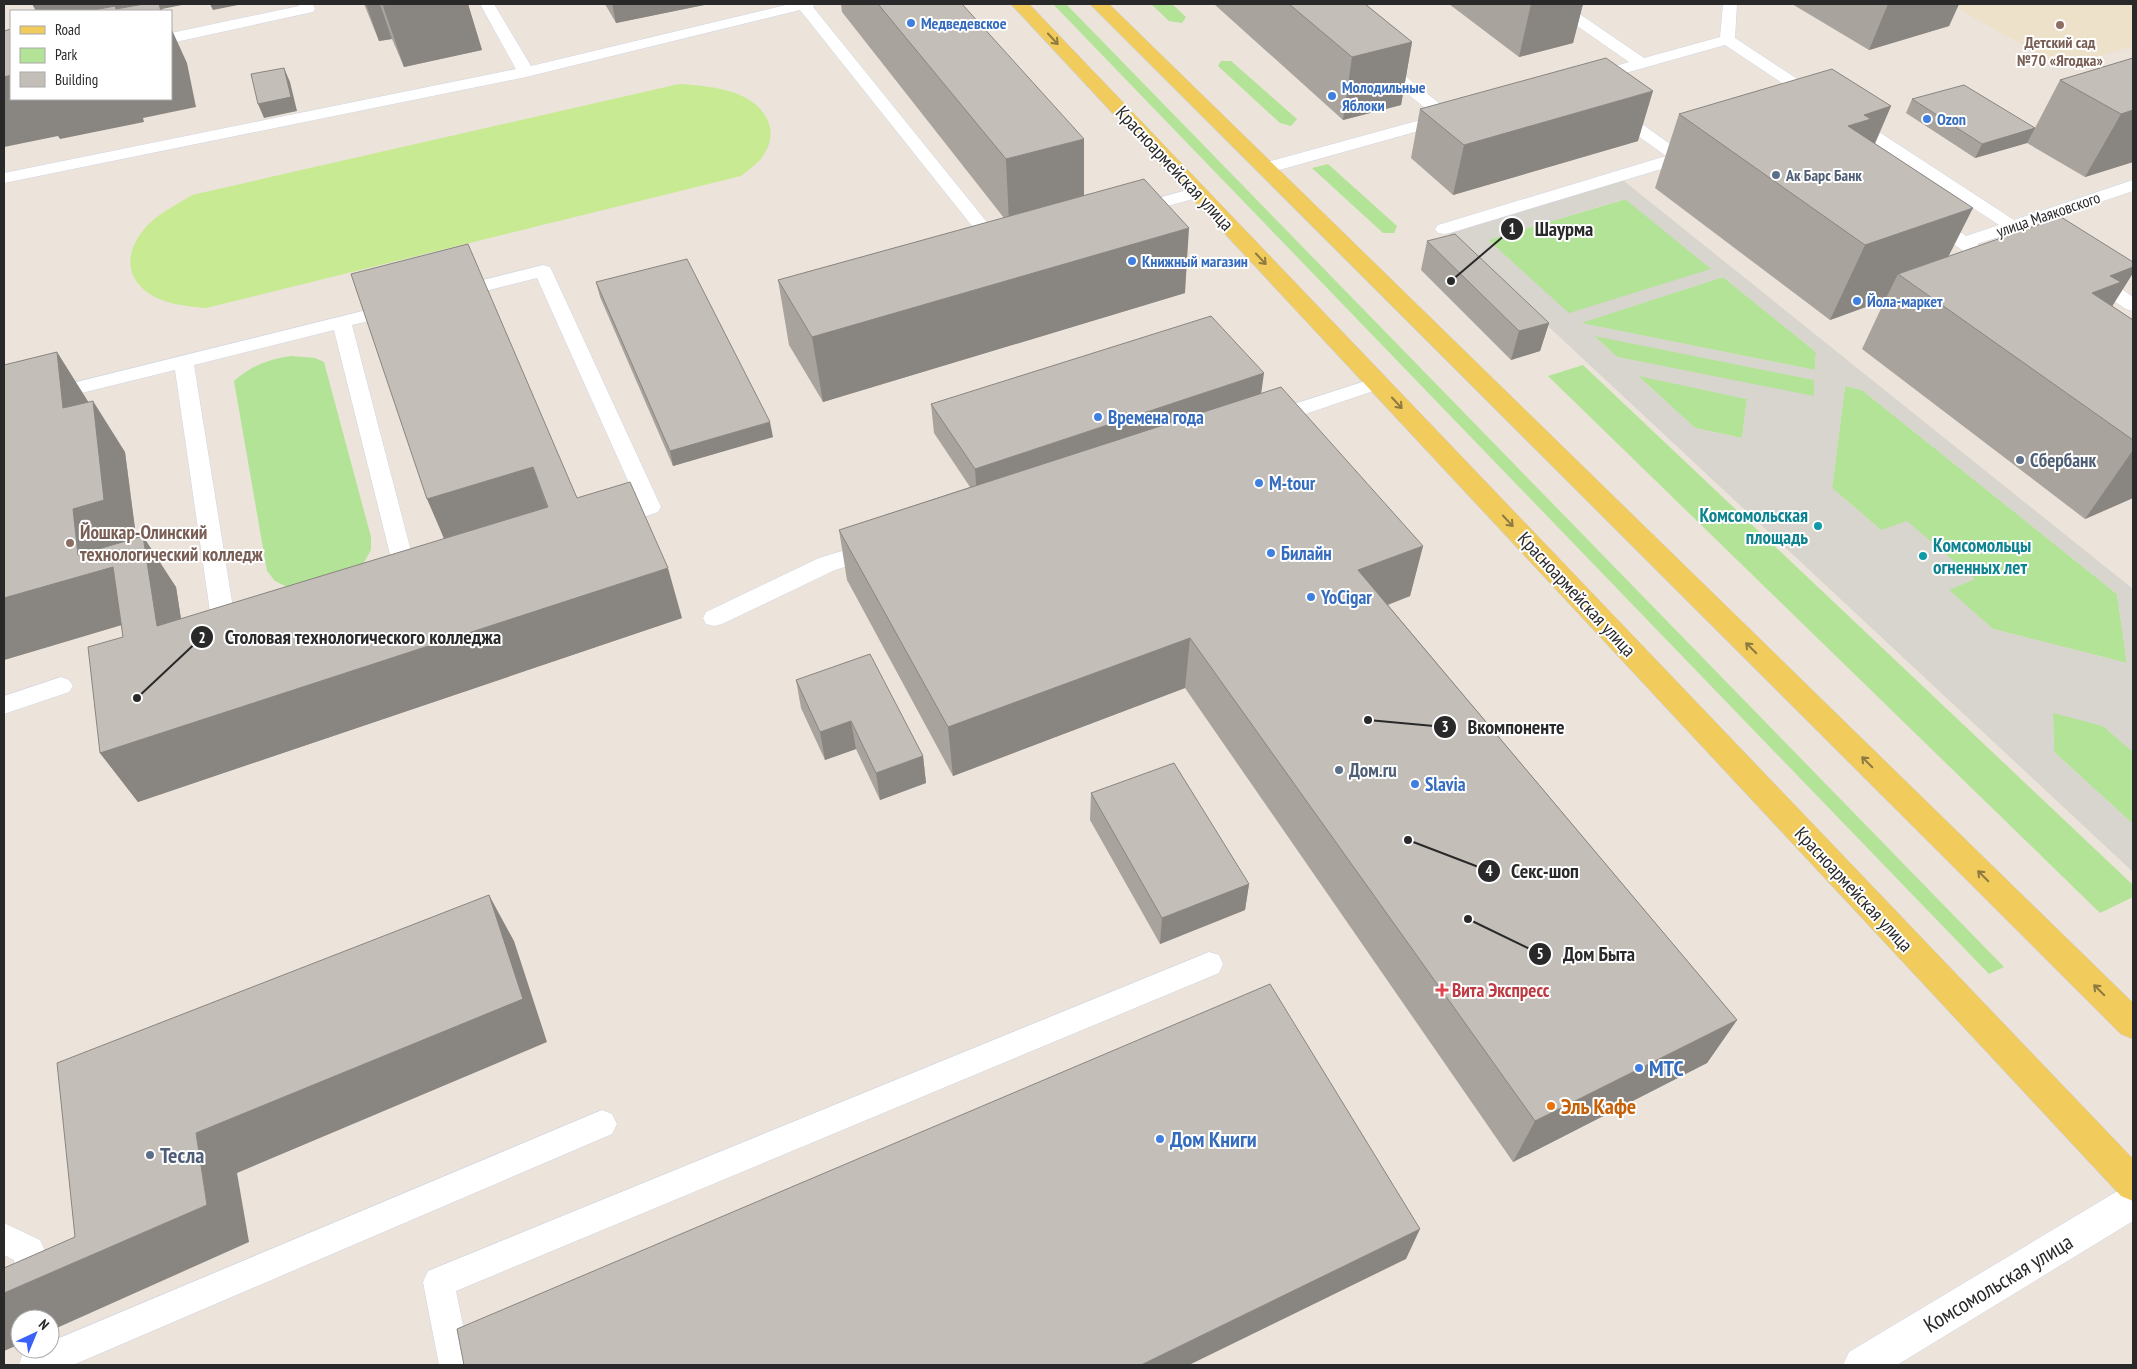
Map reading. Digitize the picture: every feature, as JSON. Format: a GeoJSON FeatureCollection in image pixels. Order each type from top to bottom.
{"type":"FeatureCollection","features":[{"type":"Feature","properties":{"kind":"main road","name":"Красноармейская улица"},"geometry":{"type":"LineString","coordinates":[[1020,4],[2133,1184]]}},
{"type":"Feature","properties":{"kind":"main road"},"geometry":{"type":"LineString","coordinates":[[1099,4],[2133,1024]]}},
{"type":"Feature","properties":{"kind":"main road","name":"Комсомольская улица"},"geometry":{"type":"LineString","coordinates":[[1862,1365],[2133,1200]]}},
{"type":"Feature","properties":{"kind":"lane"},"geometry":{"type":"LineString","coordinates":[[172,38],[308,9],[306,4]]}},
{"type":"Feature","properties":{"kind":"lane"},"geometry":{"type":"LineString","coordinates":[[487,4],[526,72]]}},
{"type":"Feature","properties":{"kind":"lane"},"geometry":{"type":"LineString","coordinates":[[4,178],[526,72],[806,4],[998,247]]}},
{"type":"Feature","properties":{"kind":"lane"},"geometry":{"type":"LineString","coordinates":[[1555,4],[1642,64]]}},
{"type":"Feature","properties":{"kind":"lane"},"geometry":{"type":"LineString","coordinates":[[1727,40],[1730,4]]}},
{"type":"Feature","properties":{"kind":"lane"},"geometry":{"type":"LineString","coordinates":[[1679,158],[1575,83],[1727,40],[2061,258]]}},
{"type":"Feature","properties":{"kind":"lane"},"geometry":{"type":"LineString","coordinates":[[1366,52],[1447,118]]}},
{"type":"Feature","properties":{"kind":"lane"},"geometry":{"type":"LineString","coordinates":[[1266,168],[1465,113]]}},
{"type":"Feature","properties":{"kind":"lane"},"geometry":{"type":"LineString","coordinates":[[1444,230],[1707,150]]}},
{"type":"Feature","properties":{"kind":"lane"},"geometry":{"type":"LineString","coordinates":[[1897,174],[1905,156]]}},
{"type":"Feature","properties":{"kind":"lane","name":"улица Маяковского"},"geometry":{"type":"LineString","coordinates":[[1963,243],[2133,185]]}},
{"type":"Feature","properties":{"kind":"lane"},"geometry":{"type":"LineString","coordinates":[[1118,214],[1198,192]]}},
{"type":"Feature","properties":{"kind":"lane"},"geometry":{"type":"LineString","coordinates":[[1914,209],[2011,276]]}},
{"type":"Feature","properties":{"kind":"lane"},"geometry":{"type":"LineString","coordinates":[[979,252],[1016,242]]}},
{"type":"Feature","properties":{"kind":"lane"},"geometry":{"type":"LineString","coordinates":[[2077,268],[2133,305]]}},
{"type":"Feature","properties":{"kind":"lane"},"geometry":{"type":"LineString","coordinates":[[438,298],[543,271],[650,508],[594,525]]}},
{"type":"Feature","properties":{"kind":"lane"},"geometry":{"type":"LineString","coordinates":[[4,406],[409,305]]}},
{"type":"Feature","properties":{"kind":"lane"},"geometry":{"type":"LineString","coordinates":[[342,322],[409,584]]}},
{"type":"Feature","properties":{"kind":"lane"},"geometry":{"type":"LineString","coordinates":[[184,362],[226,642],[244,636]]}},
{"type":"Feature","properties":{"kind":"lane"},"geometry":{"type":"LineString","coordinates":[[1252,424],[1378,384]]}},
{"type":"Feature","properties":{"kind":"lane"},"geometry":{"type":"LineString","coordinates":[[714,618],[827,564],[893,542]]}},
{"type":"Feature","properties":{"kind":"lane"},"geometry":{"type":"LineString","coordinates":[[4,705],[61,686]]}},
{"type":"Feature","properties":{"kind":"lane"},"geometry":{"type":"LineString","coordinates":[[456,1365],[439,1282],[1209,964]]}},
{"type":"Feature","properties":{"kind":"lane"},"geometry":{"type":"LineString","coordinates":[[35,1365],[602,1124]]}},
{"type":"Feature","properties":{"kind":"lane"},"geometry":{"type":"LineString","coordinates":[[4,1238],[30,1251],[32,1309]]}},
{"type":"Feature","properties":{"kind":"shaded area","name":"Детский сад №70 «Ягодка»"},"geometry":{"type":"Polygon","coordinates":[[[1950,4],[2133,4],[2133,46],[2063,68],[1950,4]]]}},
{"type":"Feature","properties":{"kind":"shaded area","name":"Комсомольская площадь"},"geometry":{"type":"Polygon","coordinates":[[[1619,177],[2133,589],[2133,752],[2103,726],[2053,713],[2054,752],[2133,824],[2133,872],[1444,229],[1619,177]],[[1625,199],[1488,240],[1569,313],[1711,269],[1625,199]],[[1723,277],[1581,323],[1815,370],[1816,352],[1723,277]],[[1594,336],[1617,357],[1814,396],[1814,380],[1594,336]],[[1638,376],[1695,428],[1742,438],[1747,399],[1638,376]],[[1845,386],[1832,488],[1881,530],[1907,521],[1975,579],[1949,590],[1993,629],[2127,663],[2117,594],[1862,390],[1845,386]]]}},
{"type":"Feature","properties":{"kind":"green space"},"geometry":{"type":"Polygon","coordinates":[[[1053,4],[1066,4],[2004,967],[1989,974],[1053,4]]]}},
{"type":"Feature","properties":{"kind":"green space"},"geometry":{"type":"Polygon","coordinates":[[[1151,4],[1172,4],[1186,17],[1182,23],[1169,21],[1151,4]]]}},
{"type":"Feature","properties":{"kind":"green space"},"geometry":{"type":"Polygon","coordinates":[[[1221,61],[1231,61],[1297,119],[1291,126],[1280,123],[1218,66],[1221,61]]]}},
{"type":"Feature","properties":{"kind":"green space"},"geometry":{"type":"Polygon","coordinates":[[[679,84],[730,91],[752,102],[761,110],[768,121],[771,132],[768,147],[759,161],[741,176],[206,308],[179,305],[161,300],[149,293],[133,276],[130,265],[131,254],[136,241],[145,228],[161,214],[192,195],[679,84]]]}},
{"type":"Feature","properties":{"kind":"green space"},"geometry":{"type":"Polygon","coordinates":[[[1328,164],[1397,226],[1394,233],[1383,233],[1312,168],[1328,164]]]}},
{"type":"Feature","properties":{"kind":"green space"},"geometry":{"type":"Polygon","coordinates":[[[1626,199],[1712,269],[1569,314],[1488,240],[1626,199]]]}},
{"type":"Feature","properties":{"kind":"green space"},"geometry":{"type":"Polygon","coordinates":[[[1723,277],[1816,352],[1815,370],[1580,323],[1723,277]]]}},
{"type":"Feature","properties":{"kind":"green space"},"geometry":{"type":"Polygon","coordinates":[[[1593,335],[1815,380],[1814,397],[1617,357],[1593,335]]]}},
{"type":"Feature","properties":{"kind":"green space"},"geometry":{"type":"Polygon","coordinates":[[[291,356],[315,358],[324,362],[371,537],[371,550],[363,564],[289,588],[275,581],[267,571],[234,381],[247,371],[261,364],[291,356]]]}},
{"type":"Feature","properties":{"kind":"green space"},"geometry":{"type":"Polygon","coordinates":[[[1583,365],[2133,885],[2133,897],[2100,913],[1548,376],[1583,365]]]}},
{"type":"Feature","properties":{"kind":"green space"},"geometry":{"type":"Polygon","coordinates":[[[1637,375],[1747,399],[1742,438],[1695,428],[1637,375]]]}},
{"type":"Feature","properties":{"kind":"green space"},"geometry":{"type":"Polygon","coordinates":[[[1845,386],[1862,390],[2117,594],[2127,663],[1993,629],[1948,590],[1974,579],[1881,530],[1832,488],[1845,386]]]}},
{"type":"Feature","properties":{"kind":"green space"},"geometry":{"type":"Polygon","coordinates":[[[2053,712],[2103,726],[2133,752],[2133,824],[2054,752],[2053,712]]]}},
{"type":"Feature","properties":{"kind":"building"},"geometry":{"type":"Polygon","coordinates":[[[144,4],[159,4],[161,10],[94,10],[115,6],[116,9],[144,4]]]}},
{"type":"Feature","properties":{"kind":"building"},"geometry":{"type":"Polygon","coordinates":[[[878,4],[962,4],[1084,139],[1006,159],[878,4]]]}},
{"type":"Feature","properties":{"kind":"building"},"geometry":{"type":"Polygon","coordinates":[[[1289,4],[1365,4],[1412,42],[1352,57],[1289,4]]]}},
{"type":"Feature","properties":{"kind":"building"},"geometry":{"type":"Polygon","coordinates":[[[10,29],[10,75],[4,77],[4,31],[10,29]]]}},
{"type":"Feature","properties":{"kind":"building"},"geometry":{"type":"Polygon","coordinates":[[[1606,58],[1653,91],[1464,145],[1420,109],[1606,58]]]}},
{"type":"Feature","properties":{"kind":"building"},"geometry":{"type":"Polygon","coordinates":[[[2133,58],[2133,110],[2121,114],[2060,80],[2133,58]]]}},
{"type":"Feature","properties":{"kind":"building"},"geometry":{"type":"Polygon","coordinates":[[[284,68],[291,97],[258,104],[251,74],[284,68]]]}},
{"type":"Feature","properties":{"kind":"building"},"geometry":{"type":"Polygon","coordinates":[[[1832,69],[1891,106],[1864,115],[1871,119],[1848,126],[1973,208],[1865,245],[1679,114],[1832,69]]]}},
{"type":"Feature","properties":{"kind":"building"},"geometry":{"type":"Polygon","coordinates":[[[1964,85],[2035,128],[1982,144],[1912,99],[1964,85]]]}},
{"type":"Feature","properties":{"kind":"building"},"geometry":{"type":"Polygon","coordinates":[[[1144,179],[1189,228],[812,337],[778,280],[1144,179]]]}},
{"type":"Feature","properties":{"kind":"building"},"geometry":{"type":"Polygon","coordinates":[[[2061,217],[2133,262],[2133,267],[2110,276],[2121,282],[2092,293],[2133,320],[2133,440],[1898,274],[2061,217]]]}},
{"type":"Feature","properties":{"kind":"building"},"geometry":{"type":"Polygon","coordinates":[[[1455,234],[1549,323],[1519,331],[1427,241],[1455,234]]]}},
{"type":"Feature","properties":{"kind":"building"},"geometry":{"type":"Polygon","coordinates":[[[468,244],[577,498],[630,482],[668,568],[100,753],[88,647],[123,637],[113,567],[4,598],[4,365],[57,352],[63,408],[93,401],[104,500],[73,509],[78,555],[143,536],[157,626],[548,507],[533,467],[427,499],[351,274],[468,244]]]}},
{"type":"Feature","properties":{"kind":"building"},"geometry":{"type":"Polygon","coordinates":[[[687,259],[770,422],[670,451],[596,282],[687,259]]]}},
{"type":"Feature","properties":{"kind":"building"},"geometry":{"type":"Polygon","coordinates":[[[1211,316],[1264,373],[975,469],[931,404],[1211,316]]]}},
{"type":"Feature","properties":{"kind":"building"},"geometry":{"type":"Polygon","coordinates":[[[1281,387],[1423,546],[1358,570],[1737,1020],[1535,1121],[1190,638],[948,727],[839,530],[1281,387]]]}},
{"type":"Feature","properties":{"kind":"building"},"geometry":{"type":"Polygon","coordinates":[[[870,654],[923,756],[876,773],[851,721],[820,732],[796,680],[870,654]]]}},
{"type":"Feature","properties":{"kind":"building"},"geometry":{"type":"Polygon","coordinates":[[[1174,763],[1249,884],[1162,918],[1091,793],[1174,763]]]}},
{"type":"Feature","properties":{"kind":"building"},"geometry":{"type":"Polygon","coordinates":[[[489,895],[523,999],[196,1133],[207,1205],[4,1293],[4,1268],[75,1237],[57,1063],[489,895]]]}},
{"type":"Feature","properties":{"kind":"building","name":"Дом Книги"},"geometry":{"type":"Polygon","coordinates":[[[1270,984],[1420,1229],[1141,1365],[464,1365],[457,1329],[1270,984]]]}},
{"type":"Feature","properties":{"kind":"place","name":"Медведевское"},"geometry":{"type":"Point","coordinates":[911,23]}},
{"type":"Feature","properties":{"kind":"place","name":"Детский сад №70 «Ягодка»"},"geometry":{"type":"Point","coordinates":[2060,25]}},
{"type":"Feature","properties":{"kind":"place","name":"Молодильные Яблоки"},"geometry":{"type":"Point","coordinates":[1332,96]}},
{"type":"Feature","properties":{"kind":"place","name":"Ozon"},"geometry":{"type":"Point","coordinates":[1927,119]}},
{"type":"Feature","properties":{"kind":"place","name":"Ак Барс Банк"},"geometry":{"type":"Point","coordinates":[1776,175]}},
{"type":"Feature","properties":{"kind":"place","name":"Книжный магазин"},"geometry":{"type":"Point","coordinates":[1132,261]}},
{"type":"Feature","properties":{"kind":"place","name":"Шаурма"},"geometry":{"type":"Point","coordinates":[1451,281]}},
{"type":"Feature","properties":{"kind":"place","name":"Йола-маркет"},"geometry":{"type":"Point","coordinates":[1857,301]}},
{"type":"Feature","properties":{"kind":"place","name":"Времена года"},"geometry":{"type":"Point","coordinates":[1098,417]}},
{"type":"Feature","properties":{"kind":"place","name":"Сбербанк"},"geometry":{"type":"Point","coordinates":[2020,460]}},
{"type":"Feature","properties":{"kind":"place","name":"M-tour"},"geometry":{"type":"Point","coordinates":[1259,483]}},
{"type":"Feature","properties":{"kind":"place","name":"Комсомольская площадь"},"geometry":{"type":"Point","coordinates":[1818,526]}},
{"type":"Feature","properties":{"kind":"place","name":"Йошкар-Олинский технологический колледж"},"geometry":{"type":"Point","coordinates":[70,543]}},
{"type":"Feature","properties":{"kind":"place","name":"Билайн"},"geometry":{"type":"Point","coordinates":[1271,553]}},
{"type":"Feature","properties":{"kind":"place","name":"Комсомольцы огненных лет"},"geometry":{"type":"Point","coordinates":[1923,556]}},
{"type":"Feature","properties":{"kind":"place","name":"YoCigar"},"geometry":{"type":"Point","coordinates":[1311,597]}},
{"type":"Feature","properties":{"kind":"place","name":"Столовая технологического колледжа"},"geometry":{"type":"Point","coordinates":[137,698]}},
{"type":"Feature","properties":{"kind":"place","name":"Вкомпоненте"},"geometry":{"type":"Point","coordinates":[1368,720]}},
{"type":"Feature","properties":{"kind":"place","name":"Дом.ru"},"geometry":{"type":"Point","coordinates":[1339,770]}},
{"type":"Feature","properties":{"kind":"place","name":"Slavia"},"geometry":{"type":"Point","coordinates":[1415,784]}},
{"type":"Feature","properties":{"kind":"place","name":"Секс-шоп"},"geometry":{"type":"Point","coordinates":[1408,840]}},
{"type":"Feature","properties":{"kind":"place","name":"Дом Быта"},"geometry":{"type":"Point","coordinates":[1468,919]}},
{"type":"Feature","properties":{"kind":"place","name":"Вита Экспресс"},"geometry":{"type":"Point","coordinates":[1442,990]}},
{"type":"Feature","properties":{"kind":"place","name":"МТС"},"geometry":{"type":"Point","coordinates":[1639,1068]}},
{"type":"Feature","properties":{"kind":"place","name":"Эль Кафе"},"geometry":{"type":"Point","coordinates":[1551,1106]}},
{"type":"Feature","properties":{"kind":"place","name":"Дом Книги"},"geometry":{"type":"Point","coordinates":[1160,1139]}},
{"type":"Feature","properties":{"kind":"place","name":"Тесла"},"geometry":{"type":"Point","coordinates":[150,1155]}}]}
